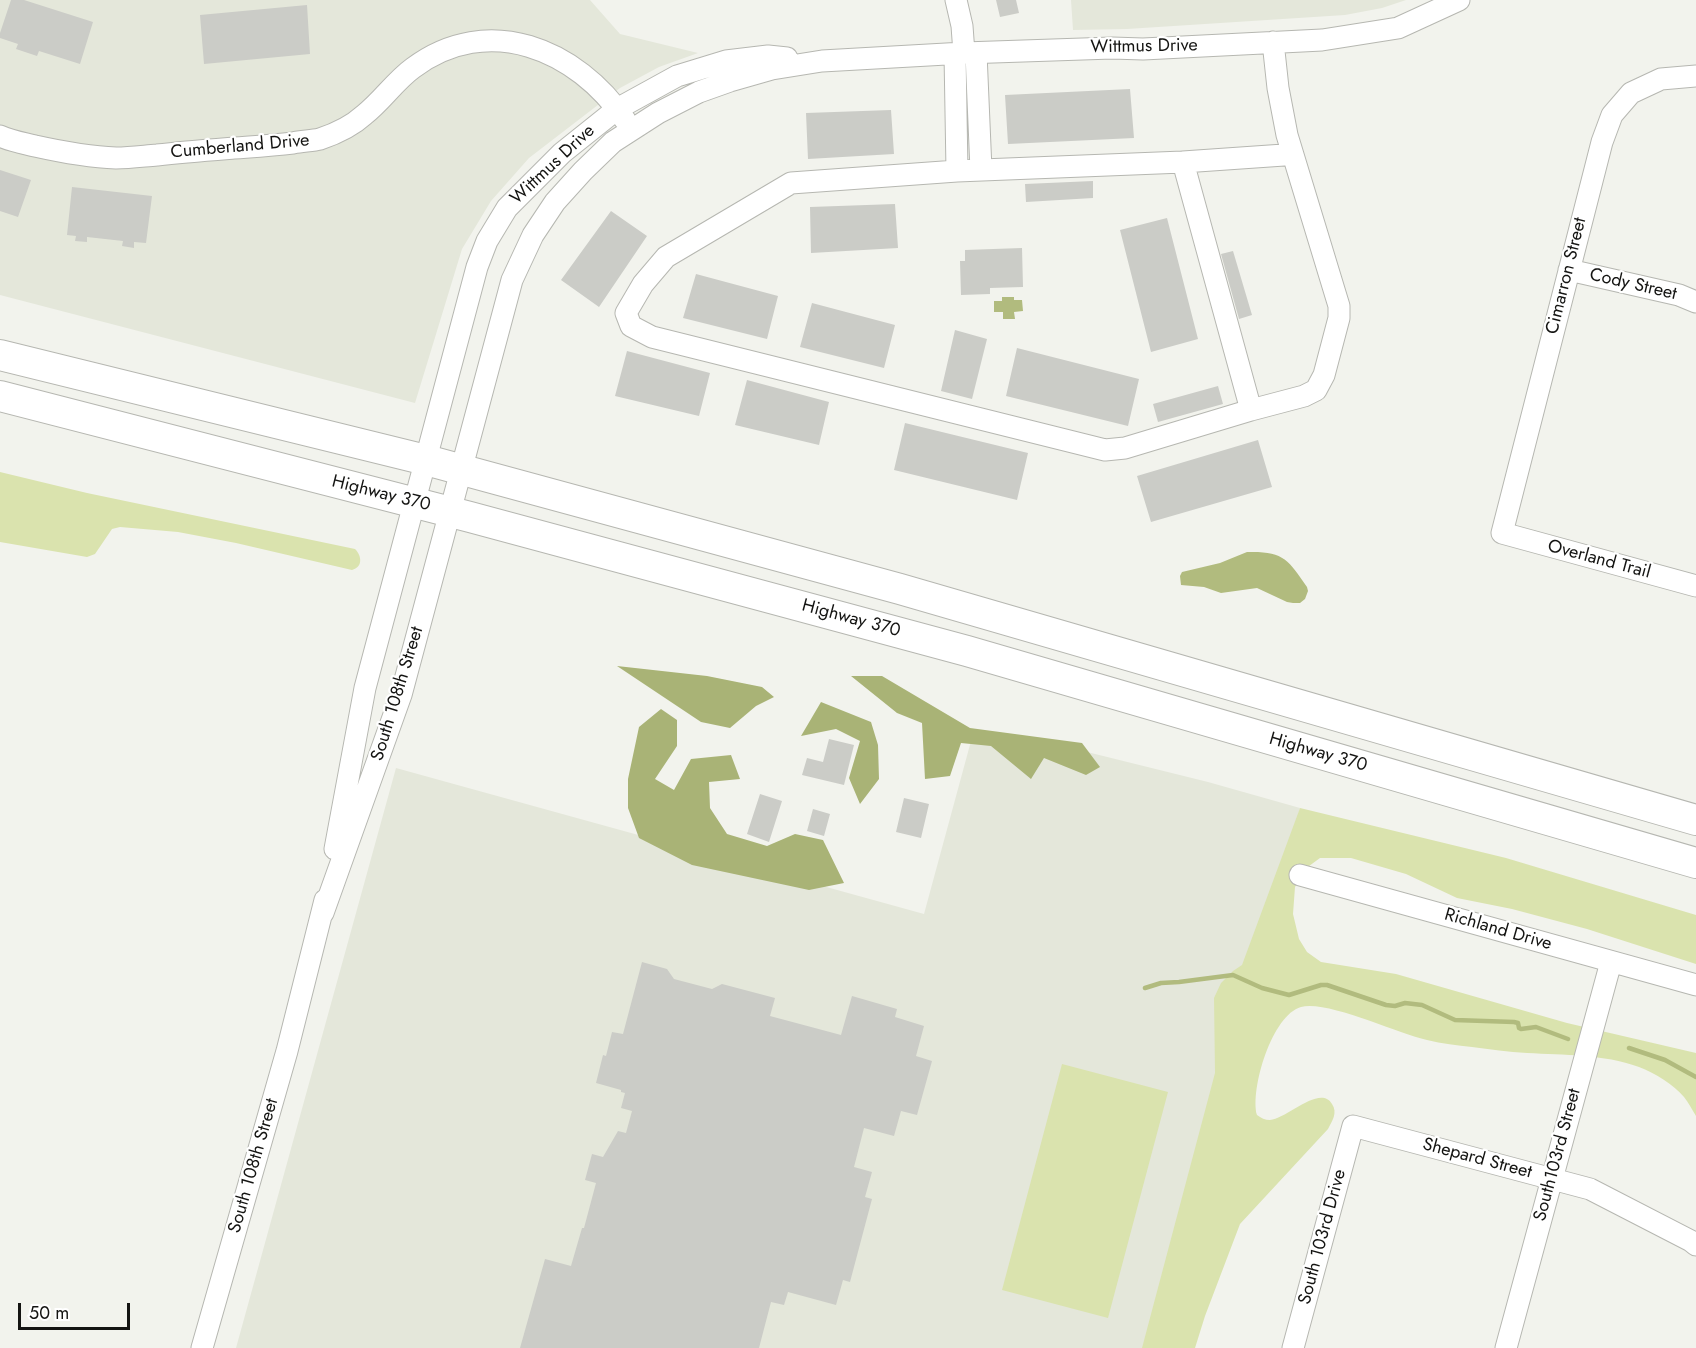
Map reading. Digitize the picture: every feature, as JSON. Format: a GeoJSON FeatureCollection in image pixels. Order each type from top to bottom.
{"type":"FeatureCollection","features":[{"type":"Feature","properties":{"kind":"highway"},"geometry":{"type":"LineString","coordinates":[[0,355],[426,460],[900,589],[1696,820]]}},
{"type":"Feature","properties":{"kind":"highway","name":"Highway 370"},"geometry":{"type":"LineString","coordinates":[[0,396],[450,512],[967,651],[1695,862]]}},
{"type":"Feature","properties":{"kind":"street"},"geometry":{"type":"LineString","coordinates":[[956,0],[962,26],[981,170]]}},
{"type":"Feature","properties":{"kind":"street","name":"Wittmus Drive"},"geometry":{"type":"LineString","coordinates":[[460,471],[512,280],[533,235],[555,202],[613,142],[658,113],[699,92],[772,69],[822,62],[965,53],[1143,49],[1322,40],[1398,28],[1459,0]]}},
{"type":"Feature","properties":{"kind":"street","name":"Cumberland Drive"},"geometry":{"type":"LineString","coordinates":[[0,136],[85,156],[117,158],[268,146],[319,139],[343,129],[366,114],[403,75],[424,60],[447,48],[494,40],[519,43],[563,60],[583,74],[617,109],[632,131]]}},
{"type":"Feature","properties":{"kind":"street"},"geometry":{"type":"LineString","coordinates":[[1273,42],[1278,88],[1287,135],[1340,306],[1324,375],[1316,390],[1304,396],[1125,447],[1105,450],[652,337],[631,327],[626,313],[643,284],[666,257],[791,183],[957,171],[1183,162],[1284,155],[1292,152]]}},
{"type":"Feature","properties":{"kind":"street"},"geometry":{"type":"LineString","coordinates":[[957,171],[965,53]]}},
{"type":"Feature","properties":{"kind":"street","name":"Wittmus Drive"},"geometry":{"type":"LineString","coordinates":[[415,503],[477,267],[487,241],[507,208],[562,153],[617,109],[677,76],[726,61],[768,56],[822,62]]}},
{"type":"Feature","properties":{"kind":"street","name":"Cimarron Street"},"geometry":{"type":"LineString","coordinates":[[1502,533],[1602,142],[1612,115],[1631,93],[1660,79],[1696,76]]}},
{"type":"Feature","properties":{"kind":"street"},"geometry":{"type":"LineString","coordinates":[[1183,162],[1251,410]]}},
{"type":"Feature","properties":{"kind":"street","name":"Cody Street"},"geometry":{"type":"LineString","coordinates":[[1569,270],[1679,295],[1696,302]]}},
{"type":"Feature","properties":{"kind":"street","name":"South 108th Street"},"geometry":{"type":"LineString","coordinates":[[323,913],[401,695],[460,471]]}},
{"type":"Feature","properties":{"kind":"street","name":"South 108th Street"},"geometry":{"type":"LineString","coordinates":[[202,1348],[287,1051],[323,913],[365,688],[415,503]]}},
{"type":"Feature","properties":{"kind":"street","name":"Overland Trail"},"geometry":{"type":"LineString","coordinates":[[1502,533],[1696,586]]}},
{"type":"Feature","properties":{"kind":"street","name":"Richland Drive"},"geometry":{"type":"LineString","coordinates":[[1300,875],[1696,985]]}},
{"type":"Feature","properties":{"kind":"street","name":"South103rd Street"},"geometry":{"type":"LineString","coordinates":[[1506,1348],[1611,962]]}},
{"type":"Feature","properties":{"kind":"street","name":"Shepard Street"},"geometry":{"type":"LineString","coordinates":[[1353,1126],[1590,1189],[1696,1245]]}},
{"type":"Feature","properties":{"kind":"street","name":"South 103rd Drive"},"geometry":{"type":"LineString","coordinates":[[1293,1348],[1353,1126]]}},
{"type":"Feature","properties":{"kind":"shaded area"},"geometry":{"type":"Polygon","coordinates":[[[0,0],[590,0],[620,34],[698,53],[659,67],[620,88],[529,158],[491,201],[462,249],[415,403],[0,295],[0,0]]]}},
{"type":"Feature","properties":{"kind":"shaded area"},"geometry":{"type":"Polygon","coordinates":[[[1071,0],[1406,0],[1382,8],[1345,15],[1127,29],[1073,30],[1071,0]]]}},
{"type":"Feature","properties":{"kind":"shaded area"},"geometry":{"type":"Polygon","coordinates":[[[1002,297],[1022,300],[1023,311],[1014,312],[1015,319],[1003,319],[1003,312],[994,312],[994,301],[1002,301],[1002,297]]]}},
{"type":"Feature","properties":{"kind":"shaded area"},"geometry":{"type":"Polygon","coordinates":[[[0,472],[87,493],[355,549],[360,558],[360,564],[352,570],[178,532],[120,527],[112,529],[95,554],[87,557],[0,542],[0,472]]]}},
{"type":"Feature","properties":{"kind":"shaded area"},"geometry":{"type":"Polygon","coordinates":[[[1247,552],[1277,555],[1289,563],[1307,587],[1305,599],[1300,603],[1287,602],[1257,588],[1221,593],[1204,587],[1181,585],[1182,572],[1220,563],[1247,552]]]}},
{"type":"Feature","properties":{"kind":"shaded area"},"geometry":{"type":"Polygon","coordinates":[[[617,666],[707,676],[762,687],[774,697],[756,706],[730,728],[701,722],[617,666]]]}},
{"type":"Feature","properties":{"kind":"shaded area"},"geometry":{"type":"Polygon","coordinates":[[[851,676],[882,676],[970,728],[1082,743],[1100,767],[1086,775],[1044,758],[1031,779],[991,746],[961,743],[950,776],[925,779],[922,723],[897,713],[851,676]]]}},
{"type":"Feature","properties":{"kind":"shaded area"},"geometry":{"type":"Polygon","coordinates":[[[821,702],[871,722],[878,745],[879,779],[860,804],[849,778],[860,741],[836,729],[801,736],[821,702]]]}},
{"type":"Feature","properties":{"kind":"shaded area"},"geometry":{"type":"Polygon","coordinates":[[[661,709],[677,720],[677,746],[655,779],[674,790],[691,759],[731,755],[740,779],[709,782],[710,808],[727,834],[767,846],[795,834],[823,840],[844,883],[809,890],[692,865],[639,838],[628,808],[628,779],[639,727],[661,709]]]}},
{"type":"Feature","properties":{"kind":"shaded area"},"geometry":{"type":"Polygon","coordinates":[[[974,730],[1075,749],[1208,782],[1300,808],[1155,1348],[236,1348],[396,768],[924,914],[974,730]]]}},
{"type":"Feature","properties":{"kind":"shaded area"},"geometry":{"type":"Polygon","coordinates":[[[1300,808],[1506,858],[1696,915],[1696,964],[1587,929],[1512,909],[1457,898],[1406,874],[1351,858],[1320,858],[1305,869],[1295,887],[1293,914],[1299,939],[1307,952],[1321,962],[1396,974],[1567,1023],[1696,1053],[1696,1116],[1680,1092],[1669,1083],[1645,1069],[1625,1063],[1597,1057],[1513,1052],[1438,1042],[1327,1008],[1301,1007],[1290,1013],[1272,1038],[1260,1072],[1257,1088],[1257,1115],[1270,1120],[1320,1098],[1327,1099],[1332,1104],[1333,1120],[1328,1129],[1240,1224],[1195,1348],[1142,1348],[1215,1073],[1214,998],[1221,983],[1242,965],[1300,808]]]}},
{"type":"Feature","properties":{"kind":"shaded area"},"geometry":{"type":"Polygon","coordinates":[[[1062,1064],[1168,1092],[1108,1318],[1002,1290],[1062,1064]]]}},
{"type":"Feature","properties":{"kind":"building"},"geometry":{"type":"Polygon","coordinates":[[[11,0],[24,0],[93,22],[80,64],[39,51],[37,56],[16,49],[18,44],[0,38],[11,0]]]}},
{"type":"Feature","properties":{"kind":"building"},"geometry":{"type":"Polygon","coordinates":[[[996,0],[1016,0],[1019,13],[1000,17],[996,0]]]}},
{"type":"Feature","properties":{"kind":"building"},"geometry":{"type":"Polygon","coordinates":[[[307,5],[310,54],[204,64],[200,15],[307,5]]]}},
{"type":"Feature","properties":{"kind":"building"},"geometry":{"type":"Polygon","coordinates":[[[1130,89],[1134,138],[1008,144],[1005,95],[1130,89]]]}},
{"type":"Feature","properties":{"kind":"building"},"geometry":{"type":"Polygon","coordinates":[[[891,110],[894,154],[808,159],[806,113],[891,110]]]}},
{"type":"Feature","properties":{"kind":"building"},"geometry":{"type":"Polygon","coordinates":[[[0,170],[31,180],[18,217],[0,211],[0,170]]]}},
{"type":"Feature","properties":{"kind":"building"},"geometry":{"type":"Polygon","coordinates":[[[1093,181],[1093,198],[1026,202],[1025,184],[1093,181]]]}},
{"type":"Feature","properties":{"kind":"building"},"geometry":{"type":"Polygon","coordinates":[[[72,187],[152,196],[146,243],[134,242],[134,248],[122,246],[123,241],[87,237],[87,242],[75,241],[76,236],[67,235],[72,187]]]}},
{"type":"Feature","properties":{"kind":"building"},"geometry":{"type":"Polygon","coordinates":[[[895,204],[898,248],[811,253],[810,207],[895,204]]]}},
{"type":"Feature","properties":{"kind":"building"},"geometry":{"type":"Polygon","coordinates":[[[611,211],[647,236],[599,307],[561,280],[611,211]]]}},
{"type":"Feature","properties":{"kind":"building"},"geometry":{"type":"Polygon","coordinates":[[[1167,218],[1198,339],[1151,352],[1120,230],[1167,218]]]}},
{"type":"Feature","properties":{"kind":"building"},"geometry":{"type":"Polygon","coordinates":[[[1022,248],[1023,287],[990,288],[990,294],[961,295],[960,261],[965,261],[965,250],[1022,248]]]}},
{"type":"Feature","properties":{"kind":"building"},"geometry":{"type":"Polygon","coordinates":[[[1233,251],[1252,315],[1239,319],[1221,254],[1233,251]]]}},
{"type":"Feature","properties":{"kind":"building"},"geometry":{"type":"Polygon","coordinates":[[[696,274],[778,296],[767,339],[683,318],[696,274]]]}},
{"type":"Feature","properties":{"kind":"building"},"geometry":{"type":"Polygon","coordinates":[[[812,303],[895,325],[884,368],[800,347],[812,303]]]}},
{"type":"Feature","properties":{"kind":"building"},"geometry":{"type":"Polygon","coordinates":[[[955,330],[987,339],[972,399],[941,391],[955,330]]]}},
{"type":"Feature","properties":{"kind":"building"},"geometry":{"type":"Polygon","coordinates":[[[1017,348],[1139,379],[1128,426],[1006,396],[1017,348]]]}},
{"type":"Feature","properties":{"kind":"building"},"geometry":{"type":"Polygon","coordinates":[[[627,351],[710,373],[699,416],[615,396],[627,351]]]}},
{"type":"Feature","properties":{"kind":"building"},"geometry":{"type":"Polygon","coordinates":[[[747,380],[829,402],[819,445],[735,425],[747,380]]]}},
{"type":"Feature","properties":{"kind":"building"},"geometry":{"type":"Polygon","coordinates":[[[1218,386],[1223,404],[1158,422],[1153,404],[1218,386]]]}},
{"type":"Feature","properties":{"kind":"building"},"geometry":{"type":"Polygon","coordinates":[[[905,423],[1028,453],[1017,500],[894,470],[905,423]]]}},
{"type":"Feature","properties":{"kind":"building"},"geometry":{"type":"Polygon","coordinates":[[[1258,440],[1272,487],[1151,522],[1137,476],[1258,440]]]}},
{"type":"Feature","properties":{"kind":"building"},"geometry":{"type":"Polygon","coordinates":[[[829,739],[854,745],[844,785],[802,775],[807,758],[823,762],[829,739]]]}},
{"type":"Feature","properties":{"kind":"building"},"geometry":{"type":"Polygon","coordinates":[[[760,794],[782,801],[769,842],[747,834],[760,794]]]}},
{"type":"Feature","properties":{"kind":"building"},"geometry":{"type":"Polygon","coordinates":[[[904,798],[929,804],[921,838],[896,832],[904,798]]]}},
{"type":"Feature","properties":{"kind":"building"},"geometry":{"type":"Polygon","coordinates":[[[813,809],[830,814],[824,836],[807,831],[813,809]]]}},
{"type":"Feature","properties":{"kind":"building"},"geometry":{"type":"Polygon","coordinates":[[[642,962],[667,969],[674,979],[712,989],[722,984],[775,998],[770,1016],[841,1035],[852,996],[897,1009],[895,1017],[924,1026],[916,1056],[932,1061],[917,1115],[901,1111],[894,1136],[864,1128],[854,1167],[872,1172],[865,1197],[872,1199],[850,1282],[843,1280],[836,1305],[788,1292],[784,1305],[771,1302],[759,1348],[520,1348],[545,1259],[571,1266],[596,1183],[585,1180],[592,1154],[603,1157],[618,1131],[626,1133],[632,1111],[621,1108],[625,1093],[596,1083],[612,1032],[623,1034],[642,962]]]}},
{"type":"Feature","properties":{"kind":"waterway"},"geometry":{"type":"LineString","coordinates":[[1145,988],[1161,983],[1233,975],[1262,988],[1289,995],[1327,985],[1386,1005],[1395,1006],[1405,1003],[1422,1005],[1455,1020],[1514,1022],[1518,1023],[1521,1029],[1536,1027],[1568,1039]]}},
{"type":"Feature","properties":{"kind":"waterway"},"geometry":{"type":"LineString","coordinates":[[1629,1048],[1665,1060],[1696,1077]]}}]}
